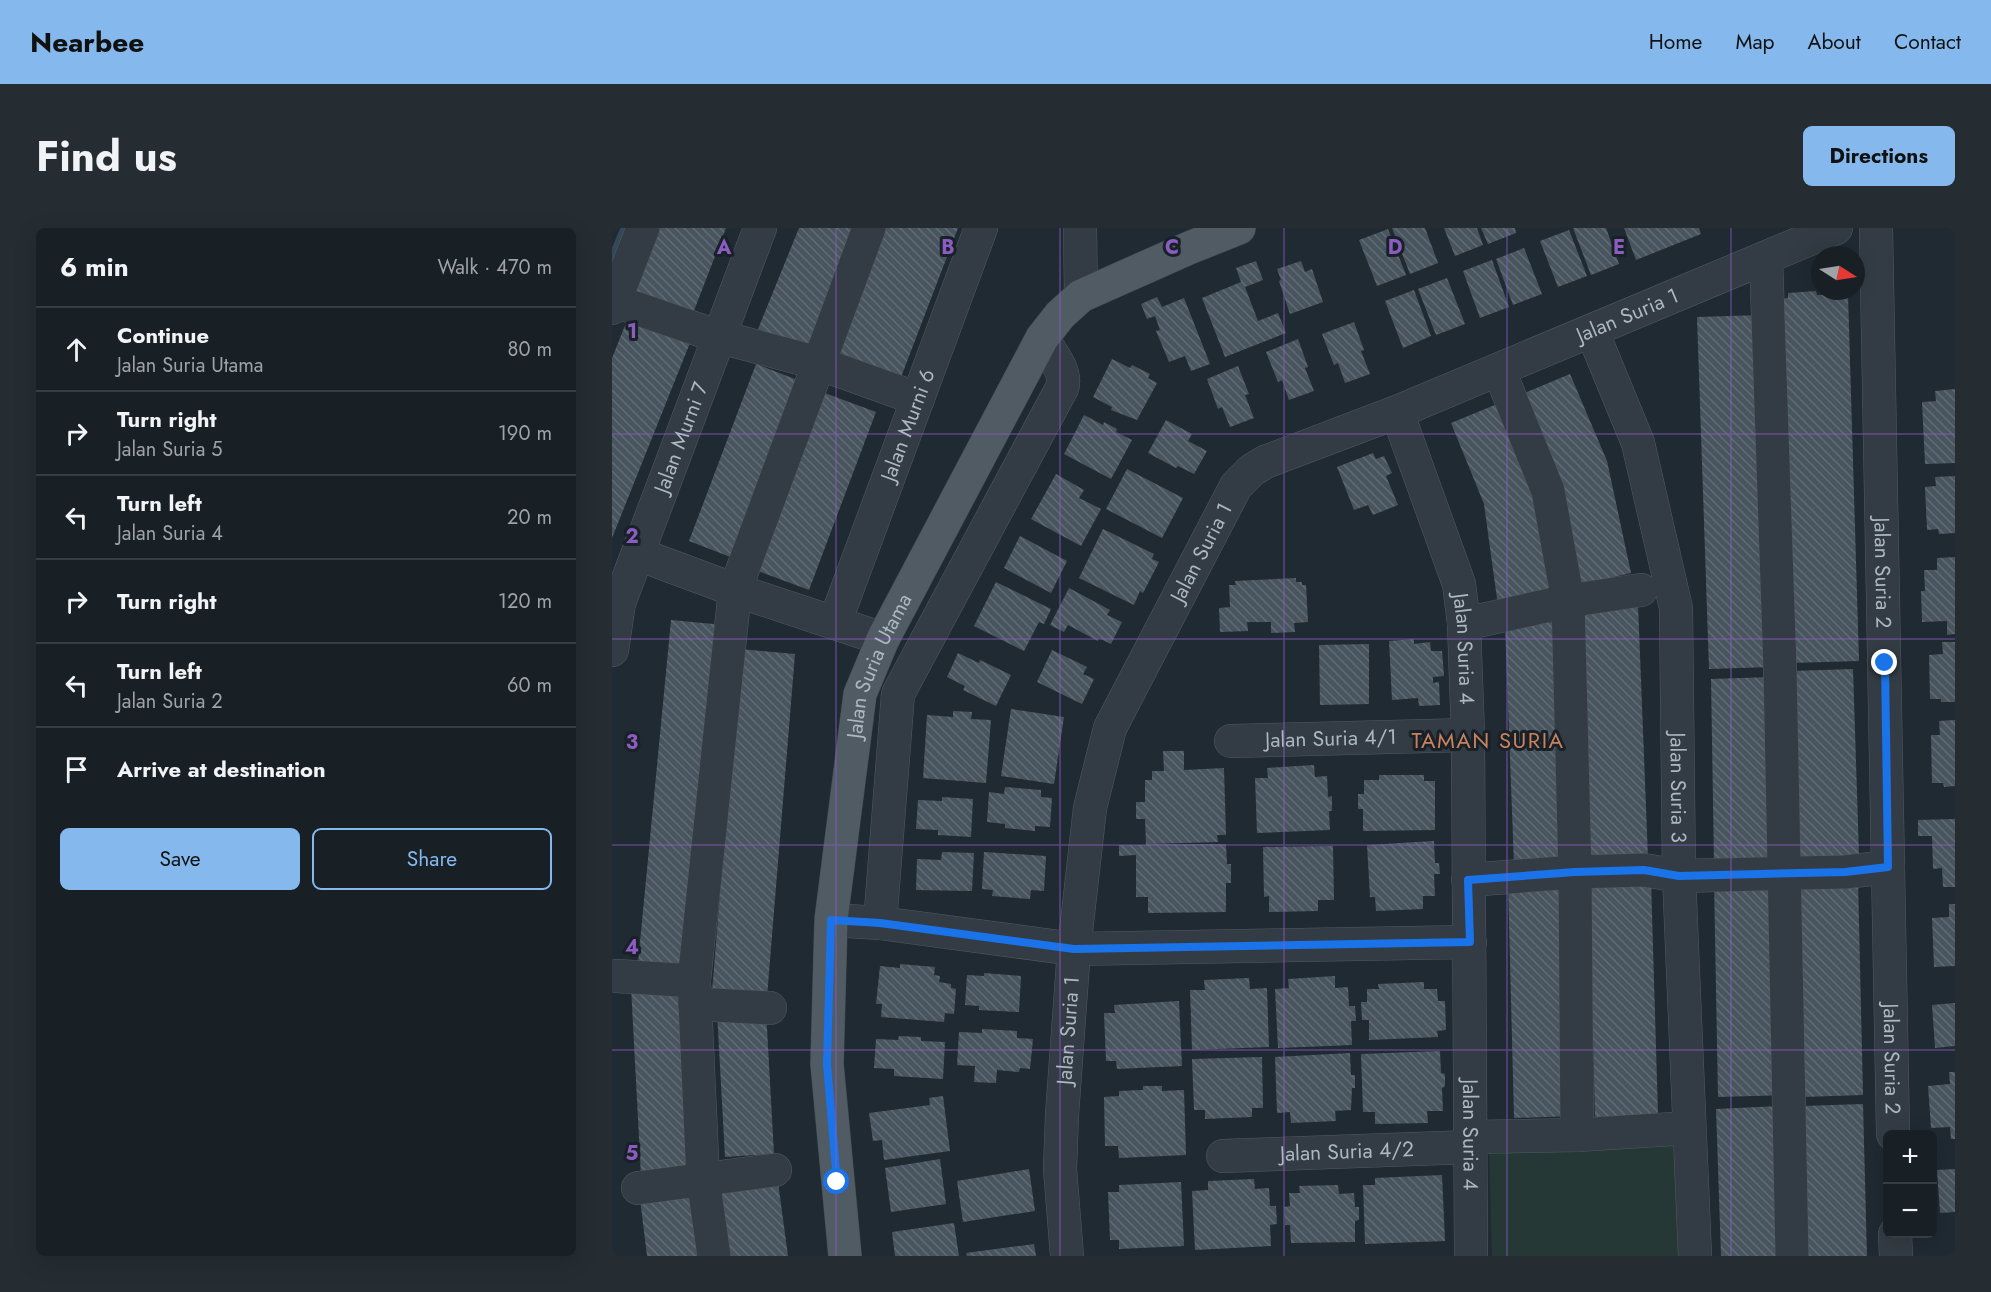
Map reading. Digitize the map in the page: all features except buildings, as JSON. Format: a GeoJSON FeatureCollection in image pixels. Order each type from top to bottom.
{"type":"FeatureCollection","features":[{"type":"Feature","properties":{"kind":"main road","name":"Jalan Suria Utama"},"geometry":{"type":"LineString","coordinates":[[845,1256],[827,1064],[831,920],[860,694],[883,639],[1042,338],[1060,315],[1081,296],[1189,238],[1239,228]]}},
{"type":"Feature","properties":{"kind":"street"},"geometry":{"type":"LineString","coordinates":[[643,228],[613,304],[720,337],[818,363],[918,399]]}},
{"type":"Feature","properties":{"kind":"street","name":"Jalan Murni 7"},"geometry":{"type":"LineString","coordinates":[[612,650],[619,603],[760,228]]}},
{"type":"Feature","properties":{"kind":"street"},"geometry":{"type":"LineString","coordinates":[[714,1256],[704,1179],[694,992],[735,590],[869,228]]}},
{"type":"Feature","properties":{"kind":"street","name":"Jalan Murni 6"},"geometry":{"type":"LineString","coordinates":[[835,622],[981,228]]}},
{"type":"Feature","properties":{"kind":"street"},"geometry":{"type":"LineString","coordinates":[[1080,228],[1081,296]]}},
{"type":"Feature","properties":{"kind":"street","name":"Jalan Suria 1"},"geometry":{"type":"LineString","coordinates":[[1067,1256],[1060,1158],[1062,1115],[1074,949],[1090,808],[1110,728],[1236,486],[1252,470],[1265,462],[1397,412],[1836,228]]}},
{"type":"Feature","properties":{"kind":"street","name":"Jalan Suria 2"},"geometry":{"type":"LineString","coordinates":[[1876,228],[1893,1130]]}},
{"type":"Feature","properties":{"kind":"street"},"geometry":{"type":"LineString","coordinates":[[1766,258],[1780,657],[1792,1256]]}},
{"type":"Feature","properties":{"kind":"street","name":"Jalan Suria 3"},"geometry":{"type":"LineString","coordinates":[[1592,331],[1638,442],[1676,608],[1679,876],[1695,1256]]}},
{"type":"Feature","properties":{"kind":"street"},"geometry":{"type":"LineString","coordinates":[[880,923],[898,694],[1062,388],[1064,377],[1042,338]]}},
{"type":"Feature","properties":{"kind":"street"},"geometry":{"type":"LineString","coordinates":[[1498,370],[1548,491],[1568,602],[1575,872],[1577,1135]]}},
{"type":"Feature","properties":{"kind":"street","name":"Jalan Suria 4"},"geometry":{"type":"LineString","coordinates":[[1397,412],[1459,584],[1464,624],[1468,735],[1471,1256]]}},
{"type":"Feature","properties":{"kind":"street"},"geometry":{"type":"LineString","coordinates":[[638,554],[735,590],[883,639]]}},
{"type":"Feature","properties":{"kind":"street"},"geometry":{"type":"LineString","coordinates":[[1464,624],[1568,602],[1641,590]]}},
{"type":"Feature","properties":{"kind":"street","name":"Jalan Suria 4/1"},"geometry":{"type":"LineString","coordinates":[[1231,741],[1468,735]]}},
{"type":"Feature","properties":{"kind":"street"},"geometry":{"type":"LineString","coordinates":[[1468,880],[1575,872],[1644,870],[1679,876],[1845,872],[1888,867]]}},
{"type":"Feature","properties":{"kind":"street"},"geometry":{"type":"LineString","coordinates":[[831,920],[880,923],[1074,949],[1470,942]]}},
{"type":"Feature","properties":{"kind":"street"},"geometry":{"type":"LineString","coordinates":[[617,976],[770,1008]]}},
{"type":"Feature","properties":{"kind":"street","name":"Jalan Suria 4/2"},"geometry":{"type":"LineString","coordinates":[[1223,1156],[1689,1128]]}},
{"type":"Feature","properties":{"kind":"street"},"geometry":{"type":"LineString","coordinates":[[638,1188],[775,1170]]}},
{"type":"Feature","properties":{"kind":"street"},"geometry":{"type":"LineString","coordinates":[[1895,1238],[1896,1256]]}},
{"type":"Feature","properties":{"kind":"green space"},"geometry":{"type":"Polygon","coordinates":[[[1676,1139],[1680,1256],[1492,1256],[1489,1146],[1676,1139]]]}},
{"type":"Feature","properties":{"kind":"waterway"},"geometry":{"type":"LineString","coordinates":[[612,257],[624,228]]}},
{"type":"Feature","properties":{"kind":"district","name":"TAMAN SURIA"},"geometry":{"type":"Point","coordinates":[1488,740]}},
{"type":"Feature","properties":{"kind":"route"},"geometry":{"type":"LineString","coordinates":[[837,1182],[827,1064],[831,920],[880,923],[1074,949],[1470,942],[1468,880],[1575,872],[1644,870],[1679,876],[1845,872],[1888,867],[1885,663]]}}]}
